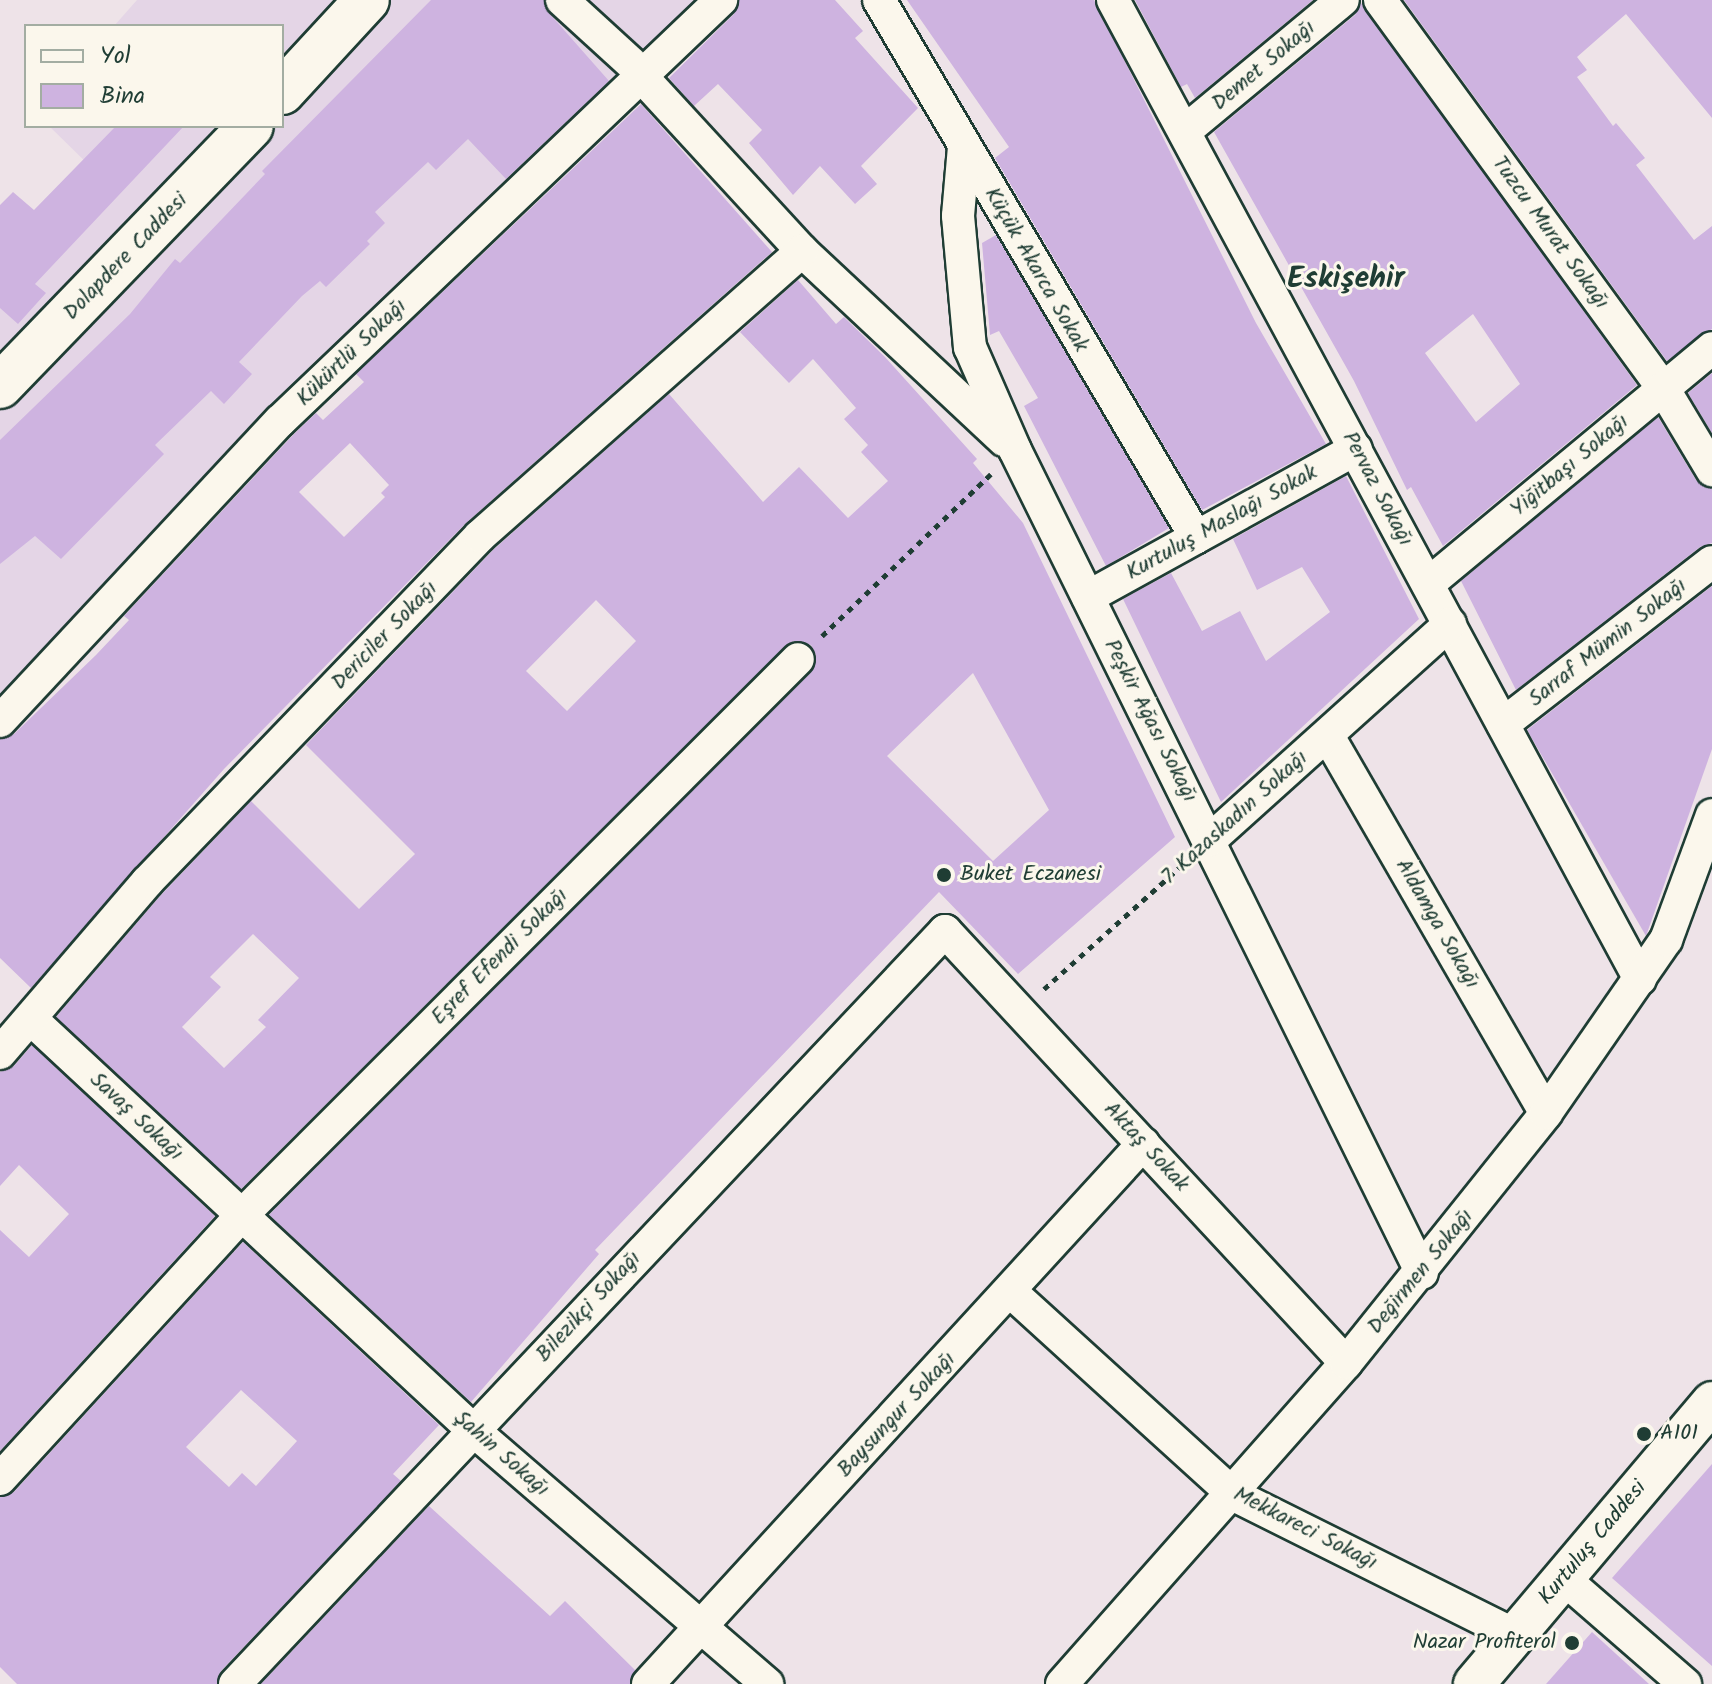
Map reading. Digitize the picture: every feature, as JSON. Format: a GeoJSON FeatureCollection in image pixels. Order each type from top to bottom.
{"type":"FeatureCollection","features":[{"type":"Feature","properties":{"kind":"main road"},"geometry":{"type":"LineString","coordinates":[[284,90],[367,0]]}},
{"type":"Feature","properties":{"kind":"main road","name":"Dolapdere Caddesi"},"geometry":{"type":"LineString","coordinates":[[0,386],[249,128]]}},
{"type":"Feature","properties":{"kind":"street"},"geometry":{"type":"LineString","coordinates":[[562,0],[636,70],[802,251],[1015,450]]}},
{"type":"Feature","properties":{"kind":"street","name":"Kükürtlü Sokağı"},"geometry":{"type":"LineString","coordinates":[[0,721],[280,421],[636,70],[721,0]]}},
{"type":"Feature","properties":{"kind":"street","name":"Küçük Akarca Sokak"},"geometry":{"type":"LineString","coordinates":[[879,0],[1196,537]]}},
{"type":"Feature","properties":{"kind":"street","name":"Pervaz Sokağı"},"geometry":{"type":"LineString","coordinates":[[1113,0],[1640,979]]}},
{"type":"Feature","properties":{"kind":"street","name":"Demet Sokağı"},"geometry":{"type":"LineString","coordinates":[[1185,131],[1343,0]]}},
{"type":"Feature","properties":{"kind":"street","name":"Tuzcu Murat Sokağı"},"geometry":{"type":"LineString","coordinates":[[1380,0],[1663,388],[1712,470]]}},
{"type":"Feature","properties":{"kind":"street","name":"Peşkir Ağası Sokağı"},"geometry":{"type":"LineString","coordinates":[[964,147],[958,216],[970,347],[1015,450],[1422,1273]]}},
{"type":"Feature","properties":{"kind":"street","name":"Dericiler Sokağı"},"geometry":{"type":"LineString","coordinates":[[0,1053],[147,882],[480,536],[802,251]]}},
{"type":"Feature","properties":{"kind":"street","name":"Yiğitbaşı Sokağı"},"geometry":{"type":"LineString","coordinates":[[1428,584],[1712,348]]}},
{"type":"Feature","properties":{"kind":"street","name":"Kurtuluş Maslağı Sokak"},"geometry":{"type":"LineString","coordinates":[[1088,597],[1356,449]]}},
{"type":"Feature","properties":{"kind":"street","name":"Sarraf Mümin Sokağı"},"geometry":{"type":"LineString","coordinates":[[1503,724],[1712,562]]}},
{"type":"Feature","properties":{"kind":"street","name":"7 Kazaskadın Sokağı"},"geometry":{"type":"LineString","coordinates":[[1210,840],[1450,624]]}},
{"type":"Feature","properties":{"kind":"street","name":"Eşref Efendi Sokağı"},"geometry":{"type":"LineString","coordinates":[[0,1479],[242,1215],[798,659]]}},
{"type":"Feature","properties":{"kind":"street","name":"Aldamga Sokağı"},"geometry":{"type":"LineString","coordinates":[[1328,736],[1546,1113]]}},
{"type":"Feature","properties":{"kind":"street","name":"Değirmen Sokağı"},"geometry":{"type":"LineString","coordinates":[[1062,1684],[1234,1495],[1346,1363],[1422,1273],[1546,1113],[1666,940],[1712,815]]}},
{"type":"Feature","properties":{"kind":"street","name":"Aktaş Sokak"},"geometry":{"type":"LineString","coordinates":[[945,931],[1346,1363]]}},
{"type":"Feature","properties":{"kind":"street","name":"Bilezikçi Sokağı"},"geometry":{"type":"LineString","coordinates":[[235,1684],[945,931]]}},
{"type":"Feature","properties":{"kind":"street","name":"Savaş Sokağı"},"geometry":{"type":"LineString","coordinates":[[31,1019],[242,1215]]}},
{"type":"Feature","properties":{"kind":"street","name":"Baysungur Sokağı"},"geometry":{"type":"LineString","coordinates":[[648,1684],[1011,1292],[1143,1144]]}},
{"type":"Feature","properties":{"kind":"street","name":"Şahin Sokağı"},"geometry":{"type":"LineString","coordinates":[[242,1215],[473,1430],[767,1684]]}},
{"type":"Feature","properties":{"kind":"street","name":"Mekkareci Sokağı"},"geometry":{"type":"LineString","coordinates":[[1011,1292],[1234,1495],[1515,1635]]}},
{"type":"Feature","properties":{"kind":"street","name":"Kurtuluş Caddesi"},"geometry":{"type":"LineString","coordinates":[[1474,1684],[1563,1578],[1707,1417]]}},
{"type":"Feature","properties":{"kind":"street"},"geometry":{"type":"LineString","coordinates":[[1563,1578],[1685,1684]]}},
{"type":"Feature","properties":{"kind":"path"},"geometry":{"type":"LineString","coordinates":[[798,659],[1015,450]]}},
{"type":"Feature","properties":{"kind":"path","name":"7 Kazaskadın Sokağı"},"geometry":{"type":"LineString","coordinates":[[1020,1011],[1210,840]]}},
{"type":"Feature","properties":{"kind":"shaded area"},"geometry":{"type":"Polygon","coordinates":[[[137,0],[720,0],[0,719],[0,278],[94,170],[51,128],[284,128],[284,24],[116,24],[137,0]]]}},
{"type":"Feature","properties":{"kind":"building"},"geometry":{"type":"Polygon","coordinates":[[[431,0],[544,0],[549,13],[609,81],[506,179],[468,139],[436,170],[428,162],[375,212],[385,223],[367,241],[370,244],[326,287],[320,281],[302,296],[239,362],[252,374],[224,404],[211,391],[155,445],[164,454],[61,559],[35,536],[0,564],[0,440],[130,314],[175,259],[180,263],[265,174],[262,171],[431,0]]]}},
{"type":"Feature","properties":{"kind":"building"},"geometry":{"type":"Polygon","coordinates":[[[739,0],[835,0],[863,31],[855,38],[918,108],[861,166],[877,184],[855,204],[820,166],[793,195],[749,143],[762,130],[718,84],[694,106],[669,78],[734,14],[739,0]]]}},
{"type":"Feature","properties":{"kind":"building"},"geometry":{"type":"Polygon","coordinates":[[[907,0],[1094,0],[1256,323],[1326,444],[1202,510],[995,158],[1009,147],[907,0]]]}},
{"type":"Feature","properties":{"kind":"building"},"geometry":{"type":"Polygon","coordinates":[[[1135,0],[1313,0],[1195,98],[1187,84],[1181,87],[1135,0]]]}},
{"type":"Feature","properties":{"kind":"building"},"geometry":{"type":"Polygon","coordinates":[[[1404,0],[1712,0],[1712,118],[1626,14],[1577,57],[1587,70],[1577,77],[1613,126],[1616,123],[1645,158],[1636,165],[1694,240],[1712,226],[1712,329],[1667,361],[1404,0]]]}},
{"type":"Feature","properties":{"kind":"building"},"geometry":{"type":"Polygon","coordinates":[[[1361,3],[1637,385],[1443,546],[1411,487],[1407,490],[1354,381],[1214,132],[1355,15],[1361,3]],[[1473,314],[1425,353],[1476,422],[1520,384],[1473,314]]]}},
{"type":"Feature","properties":{"kind":"building"},"geometry":{"type":"Polygon","coordinates":[[[641,104],[772,252],[466,523],[224,769],[31,988],[0,958],[0,739],[14,734],[96,655],[129,620],[124,616],[294,434],[316,413],[323,420],[364,382],[356,374],[641,104]],[[350,443],[299,492],[344,537],[385,497],[381,493],[389,485],[350,443]]]}},
{"type":"Feature","properties":{"kind":"building"},"geometry":{"type":"Polygon","coordinates":[[[114,128],[182,128],[35,284],[46,293],[18,324],[0,308],[0,205],[13,192],[34,210],[114,128]]]}},
{"type":"Feature","properties":{"kind":"building"},"geometry":{"type":"Polygon","coordinates":[[[996,235],[1169,528],[1106,566],[1024,406],[1038,398],[999,331],[990,335],[982,243],[996,235]]]}},
{"type":"Feature","properties":{"kind":"building"},"geometry":{"type":"Polygon","coordinates":[[[798,280],[836,324],[844,317],[885,357],[977,459],[973,463],[1023,523],[1175,837],[1018,974],[939,892],[595,1250],[599,1254],[471,1402],[269,1215],[811,672],[816,655],[811,645],[794,641],[785,646],[241,1189],[56,1017],[161,895],[251,801],[359,909],[415,854],[306,745],[493,550],[669,394],[763,502],[799,467],[848,518],[888,481],[861,452],[868,445],[844,419],[856,408],[813,359],[789,383],[740,332],[798,280]],[[596,600],[526,671],[567,711],[636,641],[596,600]],[[973,673],[887,756],[993,861],[1049,810],[973,673]],[[253,934],[210,977],[221,987],[182,1027],[224,1068],[266,1027],[258,1020],[299,978],[253,934]]]}},
{"type":"Feature","properties":{"kind":"building"},"geometry":{"type":"Polygon","coordinates":[[[1712,373],[1712,433],[1688,393],[1712,373]]]}},
{"type":"Feature","properties":{"kind":"building"},"geometry":{"type":"Polygon","coordinates":[[[1658,417],[1696,480],[1712,489],[1712,543],[1700,547],[1516,690],[1461,581],[1658,417]]]}},
{"type":"Feature","properties":{"kind":"building"},"geometry":{"type":"Polygon","coordinates":[[[1346,476],[1419,619],[1221,802],[1123,599],[1171,573],[1202,631],[1240,611],[1266,661],[1330,612],[1302,567],[1257,590],[1233,539],[1346,476]]]}},
{"type":"Feature","properties":{"kind":"building"},"geometry":{"type":"Polygon","coordinates":[[[1712,586],[1712,749],[1646,936],[1527,730],[1712,586]]]}},
{"type":"Feature","properties":{"kind":"building"},"geometry":{"type":"Polygon","coordinates":[[[32,1045],[215,1216],[0,1451],[0,1230],[29,1257],[69,1214],[19,1165],[0,1186],[0,1072],[14,1066],[32,1045]]]}},
{"type":"Feature","properties":{"kind":"building"},"geometry":{"type":"Polygon","coordinates":[[[243,1242],[439,1425],[393,1474],[401,1481],[221,1671],[217,1684],[17,1684],[0,1667],[0,1497],[14,1492],[243,1242]],[[241,1390],[186,1447],[229,1487],[242,1473],[256,1486],[297,1441],[241,1390]]]}},
{"type":"Feature","properties":{"kind":"building"},"geometry":{"type":"Polygon","coordinates":[[[1712,1464],[1712,1666],[1612,1578],[1712,1464]]]}},
{"type":"Feature","properties":{"kind":"building"},"geometry":{"type":"Polygon","coordinates":[[[429,1506],[550,1616],[565,1601],[635,1670],[630,1684],[261,1684],[429,1506]]]}},
{"type":"Feature","properties":{"kind":"building"},"geometry":{"type":"Polygon","coordinates":[[[1592,1632],[1649,1684],[1546,1684],[1592,1632]]]}},
{"type":"Feature","properties":{"kind":"place","name":"Buket Eczanesi"},"geometry":{"type":"Point","coordinates":[944,875]}},
{"type":"Feature","properties":{"kind":"place","name":"A101"},"geometry":{"type":"Point","coordinates":[1644,1434]}},
{"type":"Feature","properties":{"kind":"place","name":"Nazar Profiterol"},"geometry":{"type":"Point","coordinates":[1572,1643]}},
{"type":"Feature","properties":{"kind":"district","name":"Eskişehir"},"geometry":{"type":"Point","coordinates":[1346,279]}}]}
